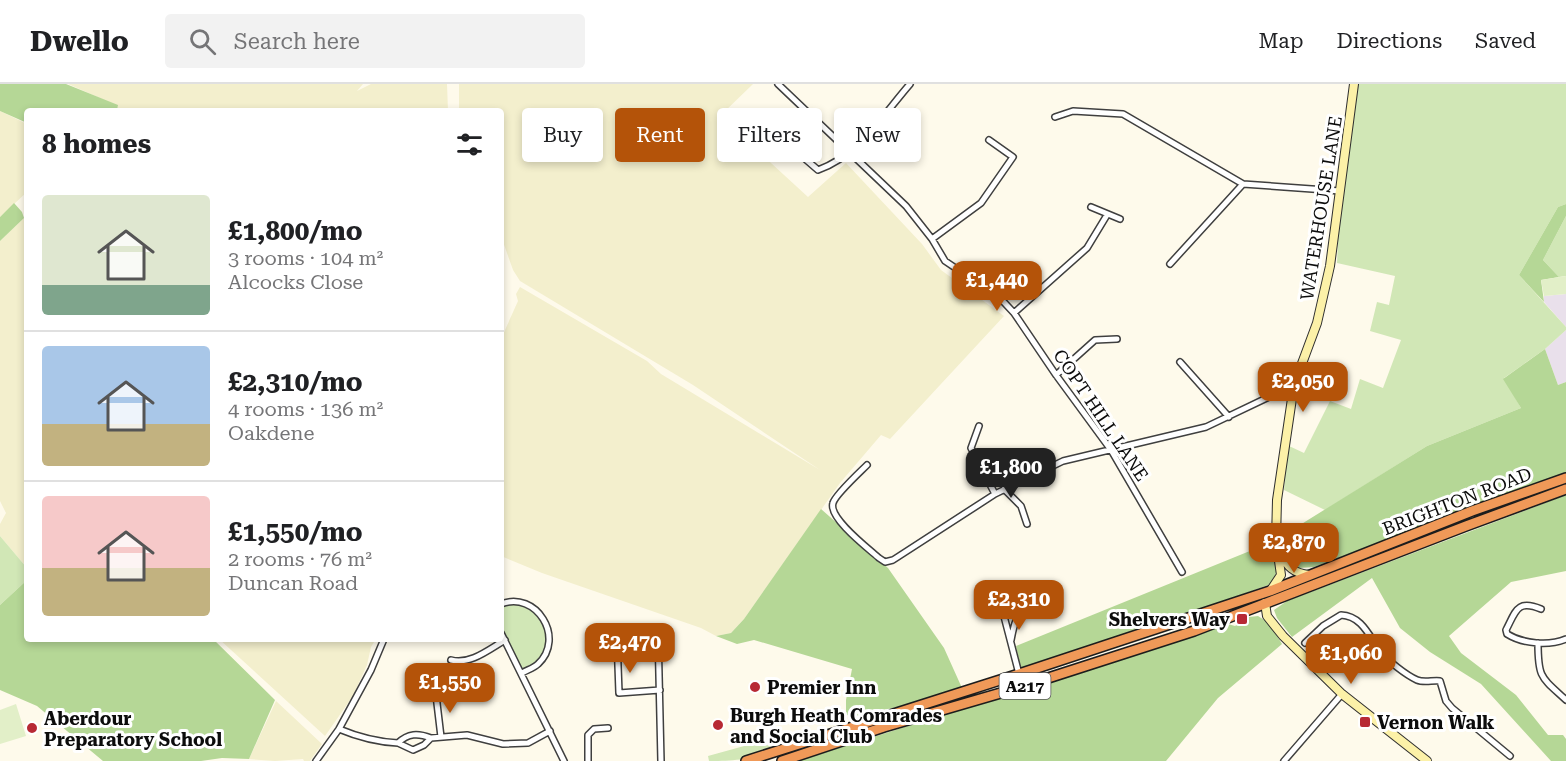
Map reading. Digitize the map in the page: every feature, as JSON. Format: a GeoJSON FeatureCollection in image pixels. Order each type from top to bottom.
{"type":"FeatureCollection","features":[{"type":"Feature","properties":{"kind":"highway","name":"BRIGHTON ROAD"},"geometry":{"type":"LineString","coordinates":[[746,761],[1270,591],[1566,478]]}},
{"type":"Feature","properties":{"kind":"highway","name":"BRIGHTON ROAD"},"geometry":{"type":"LineString","coordinates":[[782,761],[1194,631],[1566,489]]}},
{"type":"Feature","properties":{"kind":"highway"},"geometry":{"type":"LineString","coordinates":[[1238,601],[1259,600],[1265,603]]}},
{"type":"Feature","properties":{"kind":"street","name":"COPT HILL LANE"},"geometry":{"type":"LineString","coordinates":[[778,84],[834,138]]}},
{"type":"Feature","properties":{"kind":"street"},"geometry":{"type":"LineString","coordinates":[[889,108],[910,84]]}},
{"type":"Feature","properties":{"kind":"street","name":"WATERHOUSE LANE"},"geometry":{"type":"LineString","coordinates":[[1270,591],[1281,575],[1277,547],[1277,500],[1294,385],[1317,323],[1330,266],[1354,84]]}},
{"type":"Feature","properties":{"kind":"street"},"geometry":{"type":"LineString","coordinates":[[1055,117],[1073,111],[1123,114],[1243,184],[1340,192]]}},
{"type":"Feature","properties":{"kind":"street"},"geometry":{"type":"LineString","coordinates":[[932,239],[981,203],[1013,157],[989,140]]}},
{"type":"Feature","properties":{"kind":"street"},"geometry":{"type":"LineString","coordinates":[[808,162],[818,170],[838,162]]}},
{"type":"Feature","properties":{"kind":"street","name":"COPT HILL LANE"},"geometry":{"type":"LineString","coordinates":[[860,162],[906,206],[932,239],[945,261],[1000,298],[1014,313],[1111,450],[1182,572]]}},
{"type":"Feature","properties":{"kind":"street"},"geometry":{"type":"LineString","coordinates":[[1170,264],[1243,184]]}},
{"type":"Feature","properties":{"kind":"street"},"geometry":{"type":"LineString","coordinates":[[1091,207],[1120,219]]}},
{"type":"Feature","properties":{"kind":"street"},"geometry":{"type":"LineString","coordinates":[[1014,313],[1087,248],[1107,214]]}},
{"type":"Feature","properties":{"kind":"street"},"geometry":{"type":"LineString","coordinates":[[1056,375],[1095,340],[1117,339]]}},
{"type":"Feature","properties":{"kind":"street"},"geometry":{"type":"LineString","coordinates":[[1180,362],[1229,417]]}},
{"type":"Feature","properties":{"kind":"street"},"geometry":{"type":"LineString","coordinates":[[867,465],[835,499],[832,506],[841,523],[885,562],[893,560],[995,494],[1063,461],[1206,428],[1294,385]]}},
{"type":"Feature","properties":{"kind":"street"},"geometry":{"type":"LineString","coordinates":[[979,426],[971,448],[995,494]]}},
{"type":"Feature","properties":{"kind":"street"},"geometry":{"type":"LineString","coordinates":[[1004,489],[1021,506],[1027,524]]}},
{"type":"Feature","properties":{"kind":"street"},"geometry":{"type":"LineString","coordinates":[[1277,547],[1291,570],[1309,575]]}},
{"type":"Feature","properties":{"kind":"street"},"geometry":{"type":"LineString","coordinates":[[998,593],[1019,674]]}},
{"type":"Feature","properties":{"kind":"street"},"geometry":{"type":"LineString","coordinates":[[1010,645],[1018,614],[1048,596]]}},
{"type":"Feature","properties":{"kind":"street"},"geometry":{"type":"LineString","coordinates":[[504,603],[524,603],[540,613],[550,631],[547,649],[539,663],[522,673]]}},
{"type":"Feature","properties":{"kind":"street"},"geometry":{"type":"LineString","coordinates":[[1265,603],[1267,616]]}},
{"type":"Feature","properties":{"kind":"street"},"geometry":{"type":"LineString","coordinates":[[1541,609],[1529,604],[1522,606],[1515,613],[1506,630],[1507,634],[1538,643],[1558,642],[1566,639]]}},
{"type":"Feature","properties":{"kind":"street"},"geometry":{"type":"LineString","coordinates":[[1247,609],[1262,611],[1342,694],[1427,761]]}},
{"type":"Feature","properties":{"kind":"street"},"geometry":{"type":"LineString","coordinates":[[1305,643],[1323,626],[1341,615],[1355,618],[1375,641],[1379,650],[1399,669],[1417,680],[1440,681],[1446,701],[1452,708],[1510,756]]}},
{"type":"Feature","properties":{"kind":"street"},"geometry":{"type":"LineString","coordinates":[[658,632],[662,761]]}},
{"type":"Feature","properties":{"kind":"street"},"geometry":{"type":"LineString","coordinates":[[617,638],[618,693],[660,690]]}},
{"type":"Feature","properties":{"kind":"street"},"geometry":{"type":"LineString","coordinates":[[505,640],[564,761]]}},
{"type":"Feature","properties":{"kind":"street"},"geometry":{"type":"LineString","coordinates":[[316,761],[339,729],[371,670],[383,642]]}},
{"type":"Feature","properties":{"kind":"street"},"geometry":{"type":"LineString","coordinates":[[451,660],[461,663],[502,642]]}},
{"type":"Feature","properties":{"kind":"street"},"geometry":{"type":"LineString","coordinates":[[1538,643],[1540,674],[1566,699]]}},
{"type":"Feature","properties":{"kind":"street"},"geometry":{"type":"LineString","coordinates":[[1284,761],[1342,694]]}},
{"type":"Feature","properties":{"kind":"street"},"geometry":{"type":"LineString","coordinates":[[436,695],[441,737]]}},
{"type":"Feature","properties":{"kind":"street"},"geometry":{"type":"LineString","coordinates":[[588,761],[588,735],[594,729],[609,728]]}},
{"type":"Feature","properties":{"kind":"street"},"geometry":{"type":"LineString","coordinates":[[339,729],[355,736],[398,743],[413,750],[424,745],[431,738]]}},
{"type":"Feature","properties":{"kind":"street"},"geometry":{"type":"LineString","coordinates":[[398,743],[405,736],[431,738],[467,735],[503,744],[528,743],[550,731]]}},
{"type":"Feature","properties":{"kind":"shaded area"},"geometry":{"type":"Polygon","coordinates":[[[68,84],[363,84],[357,91],[371,84],[447,84],[448,108],[118,108],[118,106],[68,84]]]}},
{"type":"Feature","properties":{"kind":"shaded area"},"geometry":{"type":"Polygon","coordinates":[[[459,84],[753,84],[728,108],[717,108],[717,162],[770,162],[808,197],[846,163],[922,244],[941,270],[1004,316],[890,439],[881,435],[840,483],[744,619],[731,633],[716,636],[701,628],[542,573],[504,557],[504,332],[518,301],[516,294],[520,287],[647,361],[661,374],[820,470],[693,385],[520,281],[513,270],[504,244],[504,108],[459,108],[459,84]]]}},
{"type":"Feature","properties":{"kind":"shaded area"},"geometry":{"type":"Polygon","coordinates":[[[0,111],[24,123],[24,195],[0,217],[0,111]]]}},
{"type":"Feature","properties":{"kind":"shaded area"},"geometry":{"type":"Polygon","coordinates":[[[24,218],[24,564],[0,536],[0,524],[6,513],[0,501],[0,241],[24,218]]]}},
{"type":"Feature","properties":{"kind":"shaded area"},"geometry":{"type":"Polygon","coordinates":[[[1566,294],[1566,327],[1544,302],[1544,296],[1566,294]]]}},
{"type":"Feature","properties":{"kind":"shaded area"},"geometry":{"type":"Polygon","coordinates":[[[1566,330],[1566,382],[1558,385],[1545,349],[1566,330]]]}},
{"type":"Feature","properties":{"kind":"shaded area"},"geometry":{"type":"Polygon","coordinates":[[[222,642],[374,642],[353,696],[325,736],[222,642]]]}},
{"type":"Feature","properties":{"kind":"shaded area"},"geometry":{"type":"Polygon","coordinates":[[[276,701],[322,744],[310,761],[249,759],[276,701]]]}},
{"type":"Feature","properties":{"kind":"green space"},"geometry":{"type":"Polygon","coordinates":[[[0,84],[66,84],[118,105],[118,108],[24,108],[24,122],[0,111],[0,84]]]}},
{"type":"Feature","properties":{"kind":"green space"},"geometry":{"type":"Polygon","coordinates":[[[1354,84],[1566,84],[1566,204],[1558,207],[1519,275],[1566,327],[1566,330],[1545,349],[1504,378],[1521,408],[1427,446],[1325,510],[1284,490],[1287,445],[1304,453],[1330,401],[1351,409],[1360,379],[1383,388],[1401,340],[1370,331],[1377,302],[1389,305],[1395,276],[1337,263],[1340,191],[1354,84]]]}},
{"type":"Feature","properties":{"kind":"green space"},"geometry":{"type":"Polygon","coordinates":[[[14,203],[24,218],[0,241],[0,217],[14,203]]]}},
{"type":"Feature","properties":{"kind":"green space"},"geometry":{"type":"Polygon","coordinates":[[[1566,204],[1566,216],[1543,260],[1559,277],[1541,280],[1544,302],[1519,275],[1558,207],[1566,204]]]}},
{"type":"Feature","properties":{"kind":"green space"},"geometry":{"type":"Polygon","coordinates":[[[1566,216],[1566,276],[1559,277],[1543,260],[1566,216]]]}},
{"type":"Feature","properties":{"kind":"green space"},"geometry":{"type":"Polygon","coordinates":[[[1566,276],[1566,294],[1544,296],[1541,280],[1566,276]]]}},
{"type":"Feature","properties":{"kind":"green space"},"geometry":{"type":"Polygon","coordinates":[[[1545,349],[1558,385],[1566,382],[1566,473],[1314,567],[1299,568],[1286,554],[1279,538],[1427,446],[1521,408],[1503,379],[1545,349]]]}},
{"type":"Feature","properties":{"kind":"green space"},"geometry":{"type":"Polygon","coordinates":[[[1566,495],[1566,571],[1511,582],[1449,636],[1461,653],[1516,695],[1548,735],[1563,735],[1566,739],[1566,761],[1551,761],[1481,684],[1430,652],[1400,628],[1372,578],[1292,637],[1277,618],[1274,610],[1287,601],[1566,495]]]}},
{"type":"Feature","properties":{"kind":"green space"},"geometry":{"type":"Polygon","coordinates":[[[821,509],[888,568],[944,648],[962,688],[921,702],[855,716],[846,715],[846,700],[852,669],[754,640],[737,644],[716,636],[731,633],[744,619],[821,509]]]}},
{"type":"Feature","properties":{"kind":"green space"},"geometry":{"type":"Polygon","coordinates":[[[0,536],[24,564],[24,583],[0,605],[0,536]]]}},
{"type":"Feature","properties":{"kind":"green space"},"geometry":{"type":"Polygon","coordinates":[[[1272,542],[1277,569],[1271,584],[1021,669],[1016,646],[1272,542]]]}},
{"type":"Feature","properties":{"kind":"green space"},"geometry":{"type":"Polygon","coordinates":[[[24,583],[24,642],[216,642],[275,700],[249,759],[103,761],[37,706],[0,690],[0,605],[24,583]]]}},
{"type":"Feature","properties":{"kind":"green space"},"geometry":{"type":"Polygon","coordinates":[[[522,603],[533,608],[540,614],[548,630],[549,639],[545,656],[539,663],[522,673],[504,639],[504,604],[522,603]]]}},
{"type":"Feature","properties":{"kind":"green space"},"geometry":{"type":"Polygon","coordinates":[[[1258,616],[1269,623],[1282,644],[1218,698],[1166,761],[798,761],[1228,624],[1235,626],[1249,617],[1258,616]]]}},
{"type":"Feature","properties":{"kind":"green space"},"geometry":{"type":"Polygon","coordinates":[[[16,704],[26,736],[0,744],[0,710],[16,704]]]}},
{"type":"Feature","properties":{"kind":"green space"},"geometry":{"type":"Polygon","coordinates":[[[769,739],[771,746],[759,755],[742,759],[709,761],[708,756],[769,739]]]}},
{"type":"Feature","properties":{"kind":"place","name":"Shelvers Way"},"geometry":{"type":"Point","coordinates":[1242,619]}},
{"type":"Feature","properties":{"kind":"place","name":"Premier Inn"},"geometry":{"type":"Point","coordinates":[755,687]}},
{"type":"Feature","properties":{"kind":"place","name":"Vernon Walk"},"geometry":{"type":"Point","coordinates":[1365,722]}},
{"type":"Feature","properties":{"kind":"place","name":"Burgh Heath Comrades and Social Club"},"geometry":{"type":"Point","coordinates":[718,725]}},
{"type":"Feature","properties":{"kind":"place","name":"Aberdour Preparatory School"},"geometry":{"type":"Point","coordinates":[32,728]}}]}
